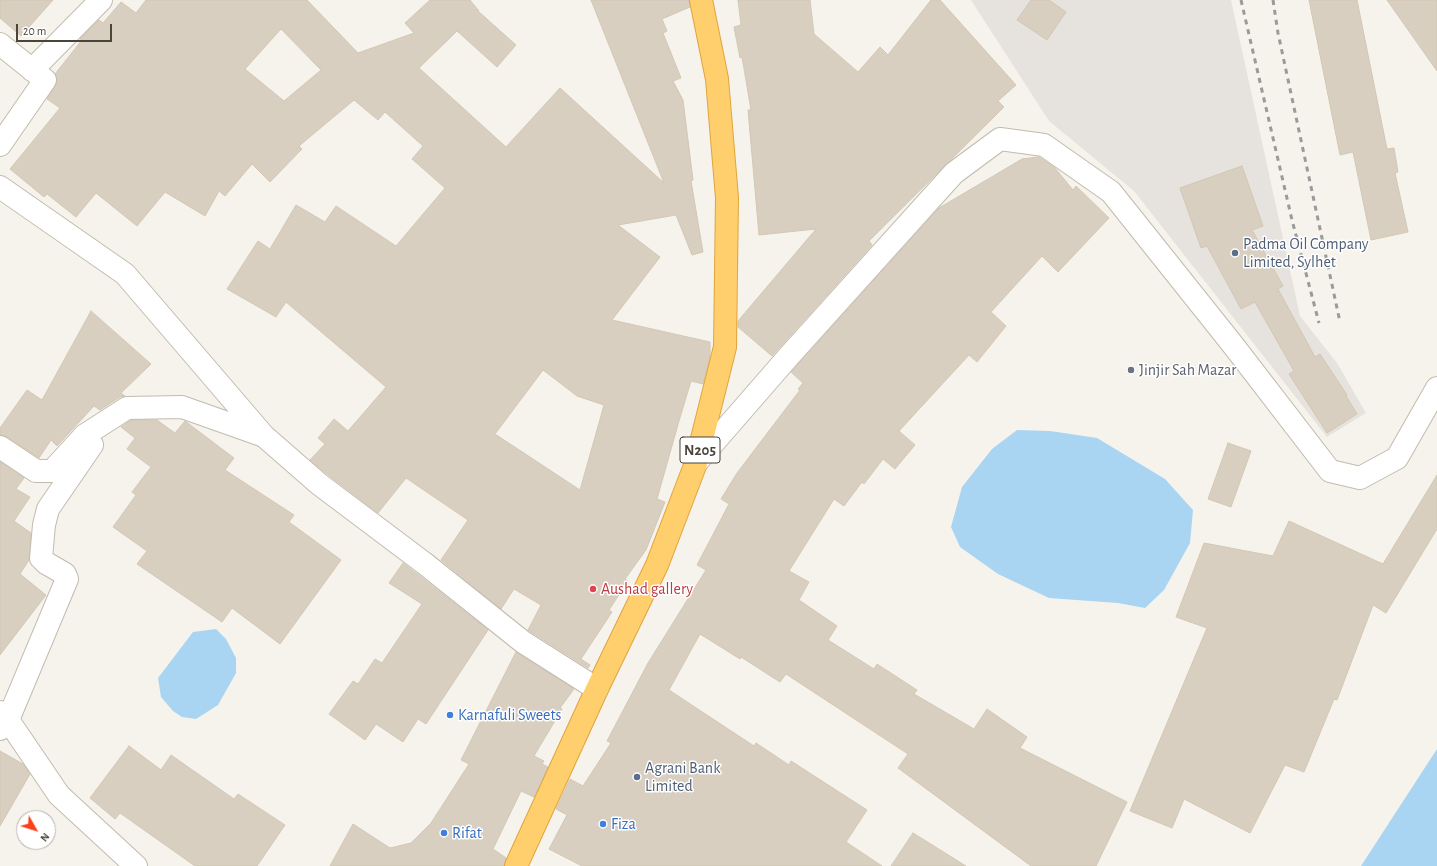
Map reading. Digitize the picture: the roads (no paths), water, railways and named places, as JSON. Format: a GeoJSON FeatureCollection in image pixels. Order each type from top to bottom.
{"type":"FeatureCollection","features":[{"type":"Feature","properties":{"kind":"highway","name":"N205"},"geometry":{"type":"LineString","coordinates":[[516,866],[597,689],[657,565],[696,463],[725,347],[726,198],[717,78],[701,0]]}},
{"type":"Feature","properties":{"kind":"street"},"geometry":{"type":"LineString","coordinates":[[32,70],[101,0]]}},
{"type":"Feature","properties":{"kind":"street"},"geometry":{"type":"LineString","coordinates":[[0,44],[45,80],[0,145]]}},
{"type":"Feature","properties":{"kind":"street"},"geometry":{"type":"LineString","coordinates":[[696,463],[789,356],[954,173],[1000,139],[1044,145],[1111,192],[1233,345],[1330,471],[1360,478],[1397,458],[1430,418],[1437,388]]}},
{"type":"Feature","properties":{"kind":"street"},"geometry":{"type":"LineString","coordinates":[[0,187],[125,274],[264,436],[319,484],[424,563],[523,642],[597,689]]}},
{"type":"Feature","properties":{"kind":"street"},"geometry":{"type":"LineString","coordinates":[[0,447],[36,471],[52,471],[85,435],[127,408],[182,407],[264,436]]}},
{"type":"Feature","properties":{"kind":"street"},"geometry":{"type":"LineString","coordinates":[[127,408],[91,446],[48,509],[44,525],[41,558],[46,563],[65,574],[67,579],[3,720],[59,795],[136,866]]}},
{"type":"Feature","properties":{"kind":"water"},"geometry":{"type":"Polygon","coordinates":[[[1017,430],[1050,431],[1097,438],[1165,479],[1193,510],[1190,543],[1164,590],[1145,608],[1118,603],[1049,598],[998,574],[960,547],[951,527],[962,487],[992,449],[1017,430]]]}},
{"type":"Feature","properties":{"kind":"water"},"geometry":{"type":"Polygon","coordinates":[[[216,629],[226,639],[236,658],[236,673],[218,705],[196,719],[182,717],[173,711],[161,697],[158,678],[193,632],[216,629]]]}},
{"type":"Feature","properties":{"kind":"water"},"geometry":{"type":"Polygon","coordinates":[[[1437,749],[1437,866],[1361,866],[1437,749]]]}},
{"type":"Feature","properties":{"kind":"railway"},"geometry":{"type":"LineString","coordinates":[[1241,0],[1292,220],[1319,323]]}},
{"type":"Feature","properties":{"kind":"railway"},"geometry":{"type":"LineString","coordinates":[[1273,0],[1278,33],[1340,322]]}},
{"type":"Feature","properties":{"kind":"place","name":"Padma Oil Company Limited, Sylhet"},"geometry":{"type":"Point","coordinates":[1235,253]}},
{"type":"Feature","properties":{"kind":"place","name":"Jinjir Sah Mazar"},"geometry":{"type":"Point","coordinates":[1131,370]}},
{"type":"Feature","properties":{"kind":"place","name":"Aushad gallery"},"geometry":{"type":"Point","coordinates":[593,589]}},
{"type":"Feature","properties":{"kind":"place","name":"Karnafuli Sweets"},"geometry":{"type":"Point","coordinates":[450,715]}},
{"type":"Feature","properties":{"kind":"place","name":"Agrani Bank Limited"},"geometry":{"type":"Point","coordinates":[637,777]}},
{"type":"Feature","properties":{"kind":"place","name":"Fiza"},"geometry":{"type":"Point","coordinates":[603,824]}},
{"type":"Feature","properties":{"kind":"place","name":"Rifat"},"geometry":{"type":"Point","coordinates":[444,833]}}]}
